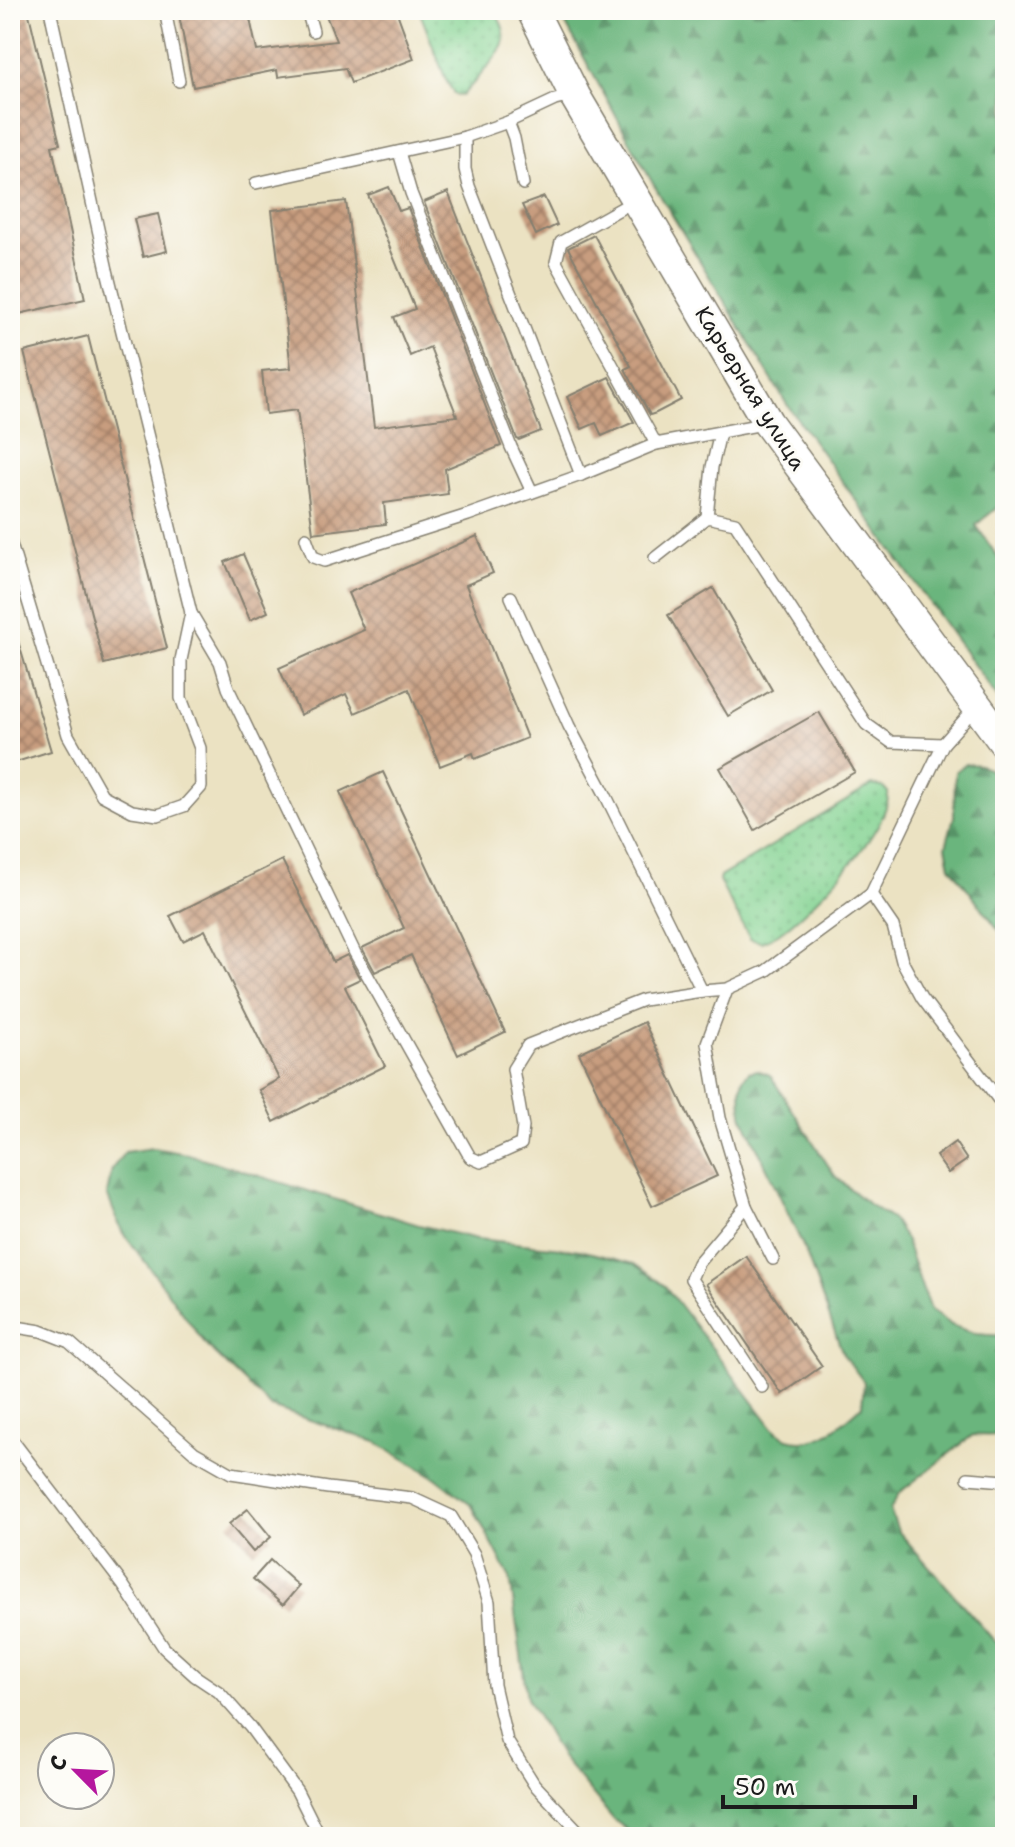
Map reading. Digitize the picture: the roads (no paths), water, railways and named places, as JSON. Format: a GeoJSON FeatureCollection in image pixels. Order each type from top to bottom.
{"type":"FeatureCollection","features":[{"type":"Feature","properties":{"kind":"street","name":"Карьерная улица"},"geometry":{"type":"LineString","coordinates":[[532,10],[575,96],[768,423],[1005,744]]}},
{"type":"Feature","properties":{"kind":"lane"},"geometry":{"type":"LineString","coordinates":[[50,10],[107,270],[191,613],[220,662],[228,688],[355,953],[470,1157],[481,1162],[521,1144],[523,1127],[513,1069],[528,1045],[643,1000],[727,989],[766,971],[871,894],[943,744],[966,718],[979,709]]}},
{"type":"Feature","properties":{"kind":"lane"},"geometry":{"type":"LineString","coordinates":[[165,10],[179,81]]}},
{"type":"Feature","properties":{"kind":"lane"},"geometry":{"type":"LineString","coordinates":[[307,10],[313,31]]}},
{"type":"Feature","properties":{"kind":"lane"},"geometry":{"type":"LineString","coordinates":[[256,183],[465,137],[508,122],[555,100],[575,96]]}},
{"type":"Feature","properties":{"kind":"lane"},"geometry":{"type":"LineString","coordinates":[[508,122],[523,184]]}},
{"type":"Feature","properties":{"kind":"lane"},"geometry":{"type":"LineString","coordinates":[[465,137],[465,169],[469,186],[581,475]]}},
{"type":"Feature","properties":{"kind":"lane"},"geometry":{"type":"LineString","coordinates":[[399,152],[422,221],[511,447],[532,492]]}},
{"type":"Feature","properties":{"kind":"lane"},"geometry":{"type":"LineString","coordinates":[[637,200],[561,242],[556,262],[656,444]]}},
{"type":"Feature","properties":{"kind":"lane"},"geometry":{"type":"LineString","coordinates":[[306,538],[313,557],[324,561],[581,475],[656,444],[768,423]]}},
{"type":"Feature","properties":{"kind":"lane"},"geometry":{"type":"LineString","coordinates":[[655,558],[707,517],[712,467],[720,433]]}},
{"type":"Feature","properties":{"kind":"lane"},"geometry":{"type":"LineString","coordinates":[[707,517],[735,523],[866,724],[891,742],[943,744]]}},
{"type":"Feature","properties":{"kind":"lane"},"geometry":{"type":"LineString","coordinates":[[10,541],[68,735],[102,795],[132,811],[158,815],[184,806],[201,787],[200,748],[181,698],[181,660],[191,613]]}},
{"type":"Feature","properties":{"kind":"lane"},"geometry":{"type":"LineString","coordinates":[[511,597],[569,726],[702,991]]}},
{"type":"Feature","properties":{"kind":"lane"},"geometry":{"type":"LineString","coordinates":[[871,894],[893,926],[902,961],[922,998],[1005,1108]]}},
{"type":"Feature","properties":{"kind":"lane"},"geometry":{"type":"LineString","coordinates":[[727,989],[707,1043],[720,1118],[746,1206],[773,1259]]}},
{"type":"Feature","properties":{"kind":"lane"},"geometry":{"type":"LineString","coordinates":[[746,1206],[698,1263],[691,1279],[762,1387]]}},
{"type":"Feature","properties":{"kind":"lane"},"geometry":{"type":"LineString","coordinates":[[10,1326],[41,1331],[69,1342],[194,1452],[231,1473],[412,1498],[451,1516],[474,1554],[489,1602],[494,1685],[507,1741],[534,1784],[584,1837]]}},
{"type":"Feature","properties":{"kind":"lane"},"geometry":{"type":"LineString","coordinates":[[10,1437],[123,1585],[164,1648],[195,1676],[219,1692],[250,1727],[297,1791],[320,1837]]}},
{"type":"Feature","properties":{"kind":"lane"},"geometry":{"type":"LineString","coordinates":[[968,1478],[1005,1481]]}}]}
